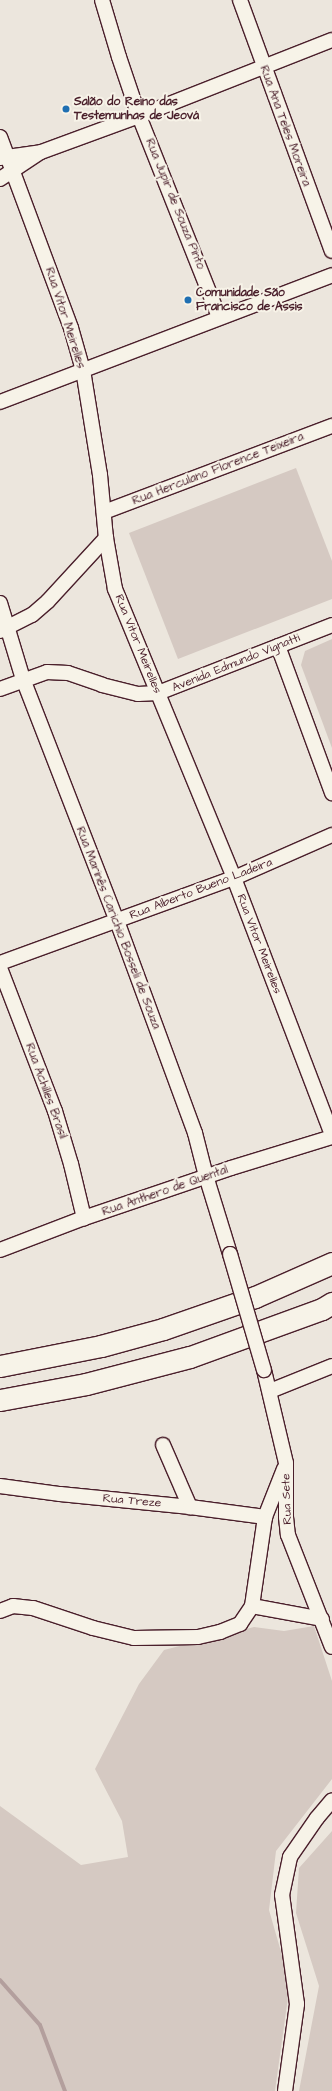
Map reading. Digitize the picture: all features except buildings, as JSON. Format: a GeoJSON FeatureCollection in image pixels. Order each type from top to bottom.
{"type":"FeatureCollection","features":[{"type":"Feature","properties":{"kind":"highway"},"geometry":{"type":"LineString","coordinates":[[0,1366],[101,1346],[163,1329],[256,1297],[332,1263]]}},
{"type":"Feature","properties":{"kind":"highway"},"geometry":{"type":"LineString","coordinates":[[0,1400],[86,1384],[190,1357],[322,1309],[332,1303]]}},
{"type":"Feature","properties":{"kind":"street","name":"Rua Jupir de Souza Pinto"},"geometry":{"type":"LineString","coordinates":[[102,0],[119,57],[140,116],[220,317]]}},
{"type":"Feature","properties":{"kind":"street","name":"Rua Ana Teles Moreira"},"geometry":{"type":"LineString","coordinates":[[240,0],[332,251]]}},
{"type":"Feature","properties":{"kind":"street"},"geometry":{"type":"LineString","coordinates":[[4,157],[41,152],[140,116],[332,40]]}},
{"type":"Feature","properties":{"kind":"street","name":"Rua Vitor Meirelles"},"geometry":{"type":"LineString","coordinates":[[0,137],[4,157],[13,172],[71,328],[83,370],[104,512],[106,538],[115,589],[234,878],[332,1136]]}},
{"type":"Feature","properties":{"kind":"street"},"geometry":{"type":"LineString","coordinates":[[0,179],[13,172],[41,152]]}},
{"type":"Feature","properties":{"kind":"street"},"geometry":{"type":"LineString","coordinates":[[0,402],[332,275]]}},
{"type":"Feature","properties":{"kind":"street","name":"Rua Herculano Florence Teixeira"},"geometry":{"type":"LineString","coordinates":[[104,512],[332,426]]}},
{"type":"Feature","properties":{"kind":"street"},"geometry":{"type":"LineString","coordinates":[[4,630],[32,615],[48,601],[106,538]]}},
{"type":"Feature","properties":{"kind":"street","name":"Rua Marinês Carichio Bosseli de Souza"},"geometry":{"type":"LineString","coordinates":[[0,603],[4,630],[117,921],[195,1133],[206,1176],[264,1370]]}},
{"type":"Feature","properties":{"kind":"street","name":"Avenida Edmundo Vignatti"},"geometry":{"type":"LineString","coordinates":[[0,688],[47,672],[68,673],[102,685],[138,694],[158,693],[332,625]]}},
{"type":"Feature","properties":{"kind":"street"},"geometry":{"type":"LineString","coordinates":[[278,646],[332,793]]}},
{"type":"Feature","properties":{"kind":"street","name":"Rua Alberto Bueno Ladeira"},"geometry":{"type":"LineString","coordinates":[[0,964],[234,878],[332,835]]}},
{"type":"Feature","properties":{"kind":"street","name":"Rua Achilles Brasil"},"geometry":{"type":"LineString","coordinates":[[0,968],[55,1111],[71,1164],[84,1218]]}},
{"type":"Feature","properties":{"kind":"street","name":"Rua Anthero de Quental"},"geometry":{"type":"LineString","coordinates":[[0,1250],[84,1218],[206,1176],[332,1136]]}},
{"type":"Feature","properties":{"kind":"street"},"geometry":{"type":"LineString","coordinates":[[270,1391],[332,1366]]}},
{"type":"Feature","properties":{"kind":"street","name":"Rua Sete"},"geometry":{"type":"LineString","coordinates":[[264,1370],[286,1463],[286,1517],[288,1535],[322,1618],[332,1647]]}},
{"type":"Feature","properties":{"kind":"street"},"geometry":{"type":"LineString","coordinates":[[163,1445],[190,1506]]}},
{"type":"Feature","properties":{"kind":"street"},"geometry":{"type":"LineString","coordinates":[[0,1611],[13,1606],[34,1608],[93,1628],[134,1638],[198,1637],[220,1632],[240,1624],[252,1606],[265,1517],[286,1463]]}},
{"type":"Feature","properties":{"kind":"street","name":"Rua Treze"},"geometry":{"type":"LineString","coordinates":[[0,1486],[60,1494],[190,1506],[265,1517]]}},
{"type":"Feature","properties":{"kind":"street"},"geometry":{"type":"LineString","coordinates":[[252,1606],[322,1618]]}},
{"type":"Feature","properties":{"kind":"street"},"geometry":{"type":"LineString","coordinates":[[285,2091],[298,2004],[282,1895],[290,1857],[317,1818],[332,1800]]}},
{"type":"Feature","properties":{"kind":"shaded area"},"geometry":{"type":"Polygon","coordinates":[[[296,468],[332,561],[332,599],[178,659],[129,533],[296,468]]]}},
{"type":"Feature","properties":{"kind":"shaded area"},"geometry":{"type":"Polygon","coordinates":[[[332,639],[332,748],[301,665],[305,651],[332,639]]]}},
{"type":"Feature","properties":{"kind":"shaded area"},"geometry":{"type":"Polygon","coordinates":[[[314,1626],[332,1681],[332,1779],[276,1851],[269,1910],[290,1983],[275,2091],[0,2091],[0,1806],[81,1865],[128,1857],[122,1821],[95,1769],[139,1684],[164,1650],[254,1627],[284,1631],[314,1626]]]}},
{"type":"Feature","properties":{"kind":"shaded area"},"geometry":{"type":"Polygon","coordinates":[[[332,1831],[332,2091],[299,2091],[319,1986],[296,1913],[299,1868],[332,1831]]]}},
{"type":"Feature","properties":{"kind":"waterway"},"geometry":{"type":"LineString","coordinates":[[0,1980],[40,2025],[65,2091]]}},
{"type":"Feature","properties":{"kind":"place","name":"Salão do Reino das Testemunhas de Jeová"},"geometry":{"type":"Point","coordinates":[66,109]}},
{"type":"Feature","properties":{"kind":"place","name":"Comunidade São Francisco de Assis"},"geometry":{"type":"Point","coordinates":[188,300]}}]}
